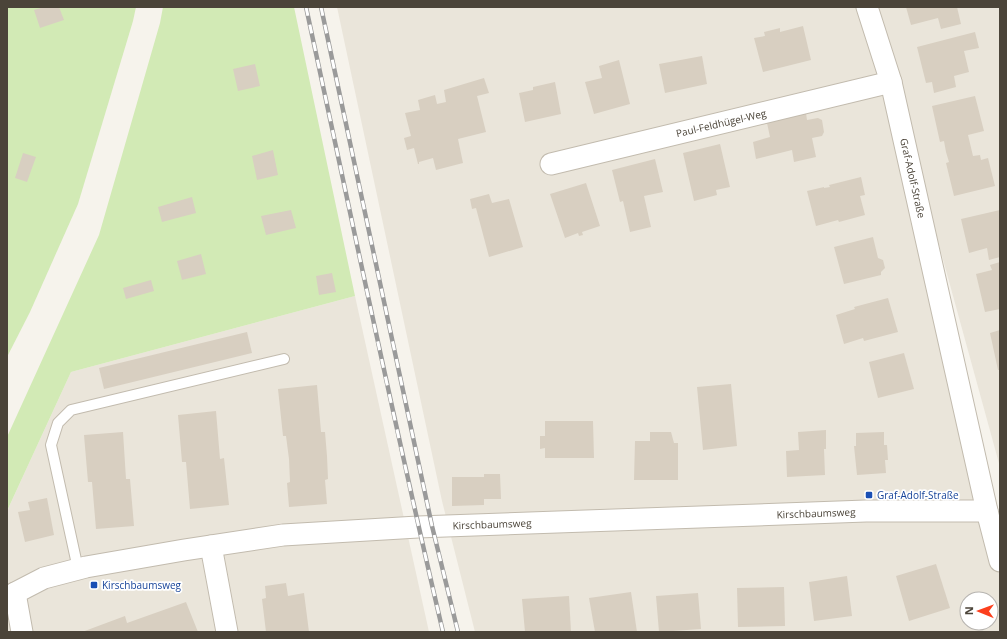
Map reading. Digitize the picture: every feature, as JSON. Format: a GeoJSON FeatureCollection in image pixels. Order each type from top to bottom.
{"type":"FeatureCollection","features":[{"type":"Feature","properties":{"kind":"street","name":"Graf-Adolf-Straße"},"geometry":{"type":"LineString","coordinates":[[867,7],[891,82],[987,511],[1000,561]]}},
{"type":"Feature","properties":{"kind":"street","name":"Paul-Feldhügel-Weg"},"geometry":{"type":"LineString","coordinates":[[551,164],[891,82]]}},
{"type":"Feature","properties":{"kind":"street","name":"Kirschbaumsweg"},"geometry":{"type":"LineString","coordinates":[[11,596],[44,578],[78,569],[284,535],[418,527],[866,511],[987,511]]}},
{"type":"Feature","properties":{"kind":"street"},"geometry":{"type":"LineString","coordinates":[[211,546],[227,632]]}},
{"type":"Feature","properties":{"kind":"street"},"geometry":{"type":"LineString","coordinates":[[11,596],[22,632]]}},
{"type":"Feature","properties":{"kind":"lane"},"geometry":{"type":"LineString","coordinates":[[78,569],[51,445],[58,423],[71,410],[284,359]]}},
{"type":"Feature","properties":{"kind":"shaded area"},"geometry":{"type":"Polygon","coordinates":[[[337,7],[861,7],[1000,549],[1000,632],[475,632],[442,501],[337,7]]]}},
{"type":"Feature","properties":{"kind":"shaded area"},"geometry":{"type":"Polygon","coordinates":[[[871,7],[1000,7],[1000,467],[894,81],[871,7]]]}},
{"type":"Feature","properties":{"kind":"shaded area"},"geometry":{"type":"Polygon","coordinates":[[[355,296],[429,632],[7,632],[7,511],[71,372],[355,296]]]}},
{"type":"Feature","properties":{"kind":"green space"},"geometry":{"type":"Polygon","coordinates":[[[7,7],[136,7],[78,204],[30,312],[7,357],[7,7]]]}},
{"type":"Feature","properties":{"kind":"green space"},"geometry":{"type":"Polygon","coordinates":[[[163,7],[294,7],[355,296],[71,372],[7,511],[7,437],[99,235],[160,23],[163,7]]]}},
{"type":"Feature","properties":{"kind":"building"},"geometry":{"type":"Polygon","coordinates":[[[44,7],[59,7],[64,20],[40,28],[34,10],[44,7]]]}},
{"type":"Feature","properties":{"kind":"building"},"geometry":{"type":"Polygon","coordinates":[[[906,7],[957,7],[961,24],[941,29],[938,18],[911,25],[906,7]]]}},
{"type":"Feature","properties":{"kind":"building"},"geometry":{"type":"Polygon","coordinates":[[[803,26],[811,60],[763,72],[754,38],[765,36],[764,32],[780,28],[780,32],[803,26]]]}},
{"type":"Feature","properties":{"kind":"building"},"geometry":{"type":"Polygon","coordinates":[[[975,32],[979,48],[964,51],[969,72],[954,76],[956,87],[934,93],[932,82],[926,83],[917,47],[975,32]]]}},
{"type":"Feature","properties":{"kind":"building"},"geometry":{"type":"Polygon","coordinates":[[[702,56],[707,84],[665,93],[659,64],[702,56]]]}},
{"type":"Feature","properties":{"kind":"building"},"geometry":{"type":"Polygon","coordinates":[[[619,60],[630,104],[594,114],[585,82],[602,78],[599,66],[619,60]]]}},
{"type":"Feature","properties":{"kind":"building"},"geometry":{"type":"Polygon","coordinates":[[[255,64],[260,86],[238,91],[233,69],[255,64]]]}},
{"type":"Feature","properties":{"kind":"building"},"geometry":{"type":"Polygon","coordinates":[[[484,78],[489,93],[477,96],[486,132],[458,139],[463,163],[436,170],[433,158],[419,162],[418,164],[414,148],[407,150],[404,138],[411,136],[405,113],[420,110],[418,100],[435,95],[437,104],[446,102],[444,90],[484,78]]]}},
{"type":"Feature","properties":{"kind":"building"},"geometry":{"type":"Polygon","coordinates":[[[555,82],[561,114],[525,122],[519,93],[533,90],[533,87],[555,82]]]}},
{"type":"Feature","properties":{"kind":"building"},"geometry":{"type":"Polygon","coordinates":[[[975,96],[984,131],[968,135],[973,156],[980,155],[981,160],[988,158],[995,186],[954,196],[946,163],[949,162],[944,141],[940,142],[932,106],[975,96]]]}},
{"type":"Feature","properties":{"kind":"building"},"geometry":{"type":"Polygon","coordinates":[[[806,113],[807,120],[818,118],[822,120],[824,132],[822,136],[812,138],[816,157],[794,162],[792,150],[756,159],[753,142],[770,137],[767,123],[806,113]]]}},
{"type":"Feature","properties":{"kind":"building"},"geometry":{"type":"Polygon","coordinates":[[[720,144],[730,187],[716,190],[717,195],[694,201],[683,153],[720,144]]]}},
{"type":"Feature","properties":{"kind":"building"},"geometry":{"type":"Polygon","coordinates":[[[273,150],[278,175],[257,180],[252,156],[273,150]]]}},
{"type":"Feature","properties":{"kind":"building"},"geometry":{"type":"Polygon","coordinates":[[[23,153],[36,157],[27,182],[15,178],[23,153]]]}},
{"type":"Feature","properties":{"kind":"building"},"geometry":{"type":"Polygon","coordinates":[[[655,159],[663,192],[644,196],[651,227],[630,232],[623,201],[620,202],[612,170],[655,159]]]}},
{"type":"Feature","properties":{"kind":"building"},"geometry":{"type":"Polygon","coordinates":[[[861,177],[865,195],[860,196],[865,215],[816,226],[807,191],[830,187],[829,185],[861,177]]]}},
{"type":"Feature","properties":{"kind":"building"},"geometry":{"type":"Polygon","coordinates":[[[586,183],[600,226],[582,232],[583,235],[579,236],[578,233],[565,238],[550,194],[586,183]]]}},
{"type":"Feature","properties":{"kind":"building"},"geometry":{"type":"Polygon","coordinates":[[[489,194],[492,203],[509,199],[523,247],[489,257],[476,208],[472,209],[470,199],[489,194]]]}},
{"type":"Feature","properties":{"kind":"building"},"geometry":{"type":"Polygon","coordinates":[[[192,197],[196,213],[162,222],[158,207],[192,197]]]}},
{"type":"Feature","properties":{"kind":"building"},"geometry":{"type":"Polygon","coordinates":[[[291,210],[296,228],[266,235],[261,216],[291,210]]]}},
{"type":"Feature","properties":{"kind":"building"},"geometry":{"type":"Polygon","coordinates":[[[1000,210],[1000,257],[989,260],[987,248],[969,253],[961,219],[1000,210]]]}},
{"type":"Feature","properties":{"kind":"building"},"geometry":{"type":"Polygon","coordinates":[[[873,237],[878,258],[883,260],[885,268],[881,272],[881,275],[844,284],[834,247],[873,237]]]}},
{"type":"Feature","properties":{"kind":"building"},"geometry":{"type":"Polygon","coordinates":[[[201,254],[206,274],[182,280],[177,261],[201,254]]]}},
{"type":"Feature","properties":{"kind":"building"},"geometry":{"type":"Polygon","coordinates":[[[1000,262],[1000,309],[985,312],[976,274],[992,270],[990,265],[1000,262]]]}},
{"type":"Feature","properties":{"kind":"building"},"geometry":{"type":"Polygon","coordinates":[[[332,273],[336,292],[319,295],[316,276],[332,273]]]}},
{"type":"Feature","properties":{"kind":"building"},"geometry":{"type":"Polygon","coordinates":[[[151,280],[154,291],[126,299],[123,288],[151,280]]]}},
{"type":"Feature","properties":{"kind":"building"},"geometry":{"type":"Polygon","coordinates":[[[888,298],[898,332],[864,341],[863,338],[844,344],[836,315],[855,309],[854,307],[888,298]]]}},
{"type":"Feature","properties":{"kind":"building"},"geometry":{"type":"Polygon","coordinates":[[[1000,330],[1000,370],[998,370],[990,333],[1000,330]]]}},
{"type":"Feature","properties":{"kind":"building"},"geometry":{"type":"Polygon","coordinates":[[[247,332],[252,353],[104,389],[99,368],[247,332]]]}},
{"type":"Feature","properties":{"kind":"building"},"geometry":{"type":"Polygon","coordinates":[[[904,353],[914,389],[878,398],[869,362],[904,353]]]}},
{"type":"Feature","properties":{"kind":"building"},"geometry":{"type":"Polygon","coordinates":[[[731,384],[737,446],[703,450],[697,387],[731,384]]]}},
{"type":"Feature","properties":{"kind":"building"},"geometry":{"type":"Polygon","coordinates":[[[317,385],[321,432],[325,432],[328,479],[325,480],[327,504],[289,507],[287,483],[290,482],[289,459],[286,436],[283,436],[278,389],[317,385]]]}},
{"type":"Feature","properties":{"kind":"building"},"geometry":{"type":"Polygon","coordinates":[[[216,411],[220,459],[224,458],[229,505],[190,509],[186,462],[182,462],[178,415],[216,411]]]}},
{"type":"Feature","properties":{"kind":"building"},"geometry":{"type":"Polygon","coordinates":[[[545,421],[593,421],[594,458],[545,458],[545,448],[540,449],[540,436],[545,436],[545,421]]]}},
{"type":"Feature","properties":{"kind":"building"},"geometry":{"type":"Polygon","coordinates":[[[826,430],[826,449],[824,449],[825,475],[787,477],[786,451],[799,450],[798,432],[826,430]]]}},
{"type":"Feature","properties":{"kind":"building"},"geometry":{"type":"Polygon","coordinates":[[[123,432],[126,479],[130,479],[134,526],[96,529],[92,482],[88,482],[84,435],[123,432]]]}},
{"type":"Feature","properties":{"kind":"building"},"geometry":{"type":"Polygon","coordinates":[[[650,432],[671,432],[674,443],[678,443],[678,480],[634,480],[635,441],[650,441],[650,432]]]}},
{"type":"Feature","properties":{"kind":"building"},"geometry":{"type":"Polygon","coordinates":[[[884,432],[884,445],[887,445],[888,460],[885,460],[886,473],[857,475],[854,446],[856,446],[856,433],[884,432]]]}},
{"type":"Feature","properties":{"kind":"building"},"geometry":{"type":"Polygon","coordinates":[[[484,474],[500,474],[501,499],[484,499],[484,505],[452,506],[452,477],[484,477],[484,474]]]}},
{"type":"Feature","properties":{"kind":"building"},"geometry":{"type":"Polygon","coordinates":[[[47,498],[54,535],[25,542],[18,512],[30,510],[28,502],[47,498]]]}},
{"type":"Feature","properties":{"kind":"building"},"geometry":{"type":"Polygon","coordinates":[[[936,564],[950,608],[909,621],[896,576],[936,564]]]}},
{"type":"Feature","properties":{"kind":"building"},"geometry":{"type":"Polygon","coordinates":[[[847,576],[852,616],[814,621],[809,582],[847,576]]]}},
{"type":"Feature","properties":{"kind":"building"},"geometry":{"type":"Polygon","coordinates":[[[286,583],[288,596],[304,593],[309,632],[266,632],[262,599],[266,598],[265,586],[286,583]]]}},
{"type":"Feature","properties":{"kind":"building"},"geometry":{"type":"Polygon","coordinates":[[[784,587],[785,626],[738,627],[737,588],[784,587]]]}},
{"type":"Feature","properties":{"kind":"building"},"geometry":{"type":"Polygon","coordinates":[[[631,592],[637,632],[595,632],[589,598],[631,592]]]}},
{"type":"Feature","properties":{"kind":"building"},"geometry":{"type":"Polygon","coordinates":[[[698,593],[701,629],[659,632],[656,596],[698,593]]]}},
{"type":"Feature","properties":{"kind":"building"},"geometry":{"type":"Polygon","coordinates":[[[569,596],[571,632],[525,632],[522,599],[569,596]]]}},
{"type":"Feature","properties":{"kind":"building"},"geometry":{"type":"Polygon","coordinates":[[[186,602],[198,632],[82,632],[125,616],[127,623],[186,602]]]}},
{"type":"Feature","properties":{"kind":"railway"},"geometry":{"type":"LineString","coordinates":[[306,7],[390,398],[443,632]]}},
{"type":"Feature","properties":{"kind":"railway"},"geometry":{"type":"LineString","coordinates":[[321,7],[432,526],[458,632]]}},
{"type":"Feature","properties":{"kind":"place","name":"Graf-Adolf-Straße"},"geometry":{"type":"Point","coordinates":[869,495]}},
{"type":"Feature","properties":{"kind":"place","name":"Kirschbaumsweg"},"geometry":{"type":"Point","coordinates":[94,585]}}]}
